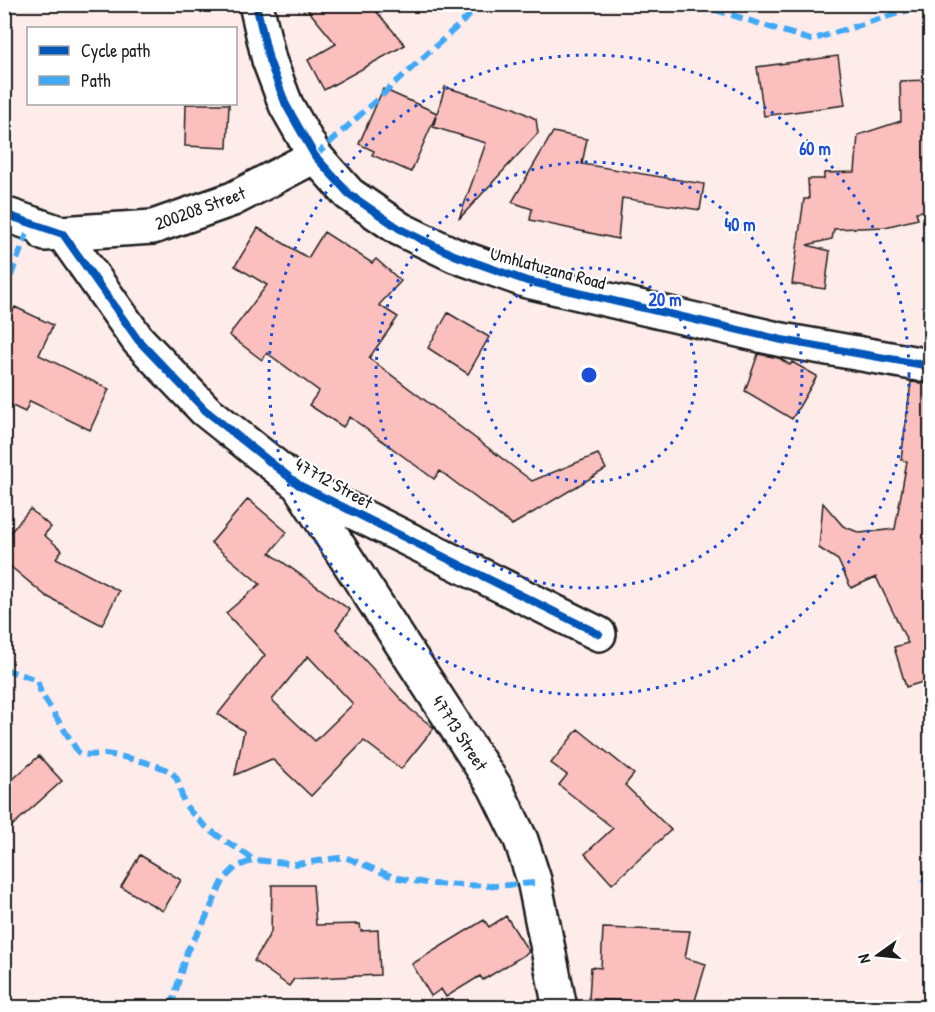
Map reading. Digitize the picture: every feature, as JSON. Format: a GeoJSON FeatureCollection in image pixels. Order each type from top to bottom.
{"type":"FeatureCollection","features":[{"type":"Feature","properties":{"kind":"street","name":"Umhlatuzana Road"},"geometry":{"type":"LineString","coordinates":[[256,4],[269,60],[286,105],[315,156],[349,194],[400,229],[454,255],[527,281],[782,340],[930,366]]}},
{"type":"Feature","properties":{"kind":"street","name":"200208 Street"},"geometry":{"type":"LineString","coordinates":[[4,234],[63,234],[153,227],[233,199],[315,156]]}},
{"type":"Feature","properties":{"kind":"street"},"geometry":{"type":"LineString","coordinates":[[4,214],[63,234]]}},
{"type":"Feature","properties":{"kind":"street","name":"47712 Street"},"geometry":{"type":"LineString","coordinates":[[63,234],[138,340],[205,410],[299,485],[599,633]]}},
{"type":"Feature","properties":{"kind":"street","name":"47713 Street"},"geometry":{"type":"LineString","coordinates":[[299,485],[495,787],[521,840],[534,880],[560,1008]]}},
{"type":"Feature","properties":{"kind":"building"},"geometry":{"type":"Polygon","coordinates":[[[303,4],[370,4],[405,45],[324,90],[308,60],[336,44],[303,4]]]}},
{"type":"Feature","properties":{"kind":"building"},"geometry":{"type":"Polygon","coordinates":[[[838,56],[845,105],[764,116],[757,67],[838,56]]]}},
{"type":"Feature","properties":{"kind":"building"},"geometry":{"type":"Polygon","coordinates":[[[930,80],[930,210],[916,212],[918,219],[885,227],[834,229],[832,239],[807,245],[830,251],[825,289],[792,284],[804,199],[809,199],[808,179],[824,179],[824,173],[855,172],[858,135],[901,121],[900,81],[930,80]]]}},
{"type":"Feature","properties":{"kind":"building"},"geometry":{"type":"Polygon","coordinates":[[[445,87],[514,108],[536,119],[538,133],[459,219],[486,143],[433,127],[445,87]]]}},
{"type":"Feature","properties":{"kind":"building"},"geometry":{"type":"Polygon","coordinates":[[[383,89],[437,113],[411,172],[372,155],[374,151],[359,144],[383,89]]]}},
{"type":"Feature","properties":{"kind":"building"},"geometry":{"type":"Polygon","coordinates":[[[186,105],[229,105],[227,148],[185,146],[186,105]]]}},
{"type":"Feature","properties":{"kind":"building"},"geometry":{"type":"Polygon","coordinates":[[[553,132],[587,139],[582,164],[704,184],[700,210],[622,198],[618,239],[530,220],[532,209],[512,202],[553,132]]]}},
{"type":"Feature","properties":{"kind":"building"},"geometry":{"type":"Polygon","coordinates":[[[258,228],[308,258],[324,232],[372,263],[376,259],[401,281],[379,305],[398,317],[369,358],[532,481],[598,454],[606,469],[512,525],[440,471],[434,479],[350,417],[343,427],[309,405],[319,391],[267,353],[262,360],[229,335],[267,285],[235,266],[258,228]]]}},
{"type":"Feature","properties":{"kind":"building"},"geometry":{"type":"Polygon","coordinates":[[[15,307],[53,325],[39,355],[109,389],[90,430],[30,401],[25,412],[4,402],[4,331],[15,307]]]}},
{"type":"Feature","properties":{"kind":"building"},"geometry":{"type":"Polygon","coordinates":[[[448,313],[489,337],[468,374],[428,348],[448,313]]]}},
{"type":"Feature","properties":{"kind":"building"},"geometry":{"type":"Polygon","coordinates":[[[758,354],[779,358],[790,365],[792,362],[817,376],[792,419],[745,391],[758,354]]]}},
{"type":"Feature","properties":{"kind":"building"},"geometry":{"type":"Polygon","coordinates":[[[911,382],[930,384],[930,691],[926,681],[906,687],[894,647],[908,643],[876,577],[851,588],[838,560],[819,548],[823,503],[843,526],[860,533],[895,529],[907,461],[901,460],[911,382]]]}},
{"type":"Feature","properties":{"kind":"building"},"geometry":{"type":"Polygon","coordinates":[[[248,499],[287,532],[270,553],[350,610],[336,629],[410,709],[434,728],[401,769],[364,741],[311,796],[272,759],[235,775],[244,731],[218,714],[265,655],[226,613],[260,584],[211,543],[248,499]],[[308,656],[272,700],[315,741],[353,704],[308,656]]]}},
{"type":"Feature","properties":{"kind":"building"},"geometry":{"type":"Polygon","coordinates":[[[30,509],[51,527],[44,535],[62,550],[56,558],[119,591],[102,625],[46,596],[4,561],[4,540],[30,509]]]}},
{"type":"Feature","properties":{"kind":"building"},"geometry":{"type":"Polygon","coordinates":[[[578,729],[634,774],[625,785],[671,830],[612,884],[585,854],[613,828],[559,785],[567,775],[551,763],[578,729]]]}},
{"type":"Feature","properties":{"kind":"building"},"geometry":{"type":"Polygon","coordinates":[[[39,756],[62,781],[4,833],[4,787],[39,756]]]}},
{"type":"Feature","properties":{"kind":"building"},"geometry":{"type":"Polygon","coordinates":[[[140,855],[181,880],[163,911],[121,887],[140,855]]]}},
{"type":"Feature","properties":{"kind":"building"},"geometry":{"type":"Polygon","coordinates":[[[272,885],[313,885],[316,925],[360,924],[361,931],[378,930],[380,975],[294,979],[289,986],[254,961],[271,932],[272,885]]]}},
{"type":"Feature","properties":{"kind":"building"},"geometry":{"type":"Polygon","coordinates":[[[506,916],[529,952],[483,980],[480,976],[446,997],[441,989],[431,996],[412,964],[484,920],[489,927],[506,916]]]}},
{"type":"Feature","properties":{"kind":"building"},"geometry":{"type":"Polygon","coordinates":[[[603,928],[690,931],[685,958],[706,964],[694,1004],[589,999],[591,967],[601,968],[603,928]]]}},
{"type":"Feature","properties":{"kind":"marked path"},"geometry":{"type":"LineString","coordinates":[[315,156],[482,4]]}},
{"type":"Feature","properties":{"kind":"marked path"},"geometry":{"type":"LineString","coordinates":[[697,4],[811,40],[928,4]]}},
{"type":"Feature","properties":{"kind":"marked path"},"geometry":{"type":"LineString","coordinates":[[4,293],[27,234]]}},
{"type":"Feature","properties":{"kind":"marked path"},"geometry":{"type":"LineString","coordinates":[[4,669],[37,680],[41,693],[78,752],[88,755],[119,756],[150,764],[172,773],[179,784],[184,802],[193,815],[254,860]]}},
{"type":"Feature","properties":{"kind":"marked path"},"geometry":{"type":"LineString","coordinates":[[171,1008],[187,951],[202,926],[224,879],[236,867],[254,860],[297,864],[345,857],[393,877],[431,884],[494,886],[535,883]]}},
{"type":"Feature","properties":{"kind":"marked path"},"geometry":{"type":"LineString","coordinates":[[922,879],[930,884]]}},
{"type":"Feature","properties":{"kind":"cycle path"},"geometry":{"type":"LineString","coordinates":[[256,4],[269,60],[286,105],[315,156],[349,194],[400,229],[454,255],[527,281],[782,340],[930,366]]}},
{"type":"Feature","properties":{"kind":"cycle path"},"geometry":{"type":"LineString","coordinates":[[4,214],[63,234],[138,340],[205,410],[299,485],[599,634]]}}]}
